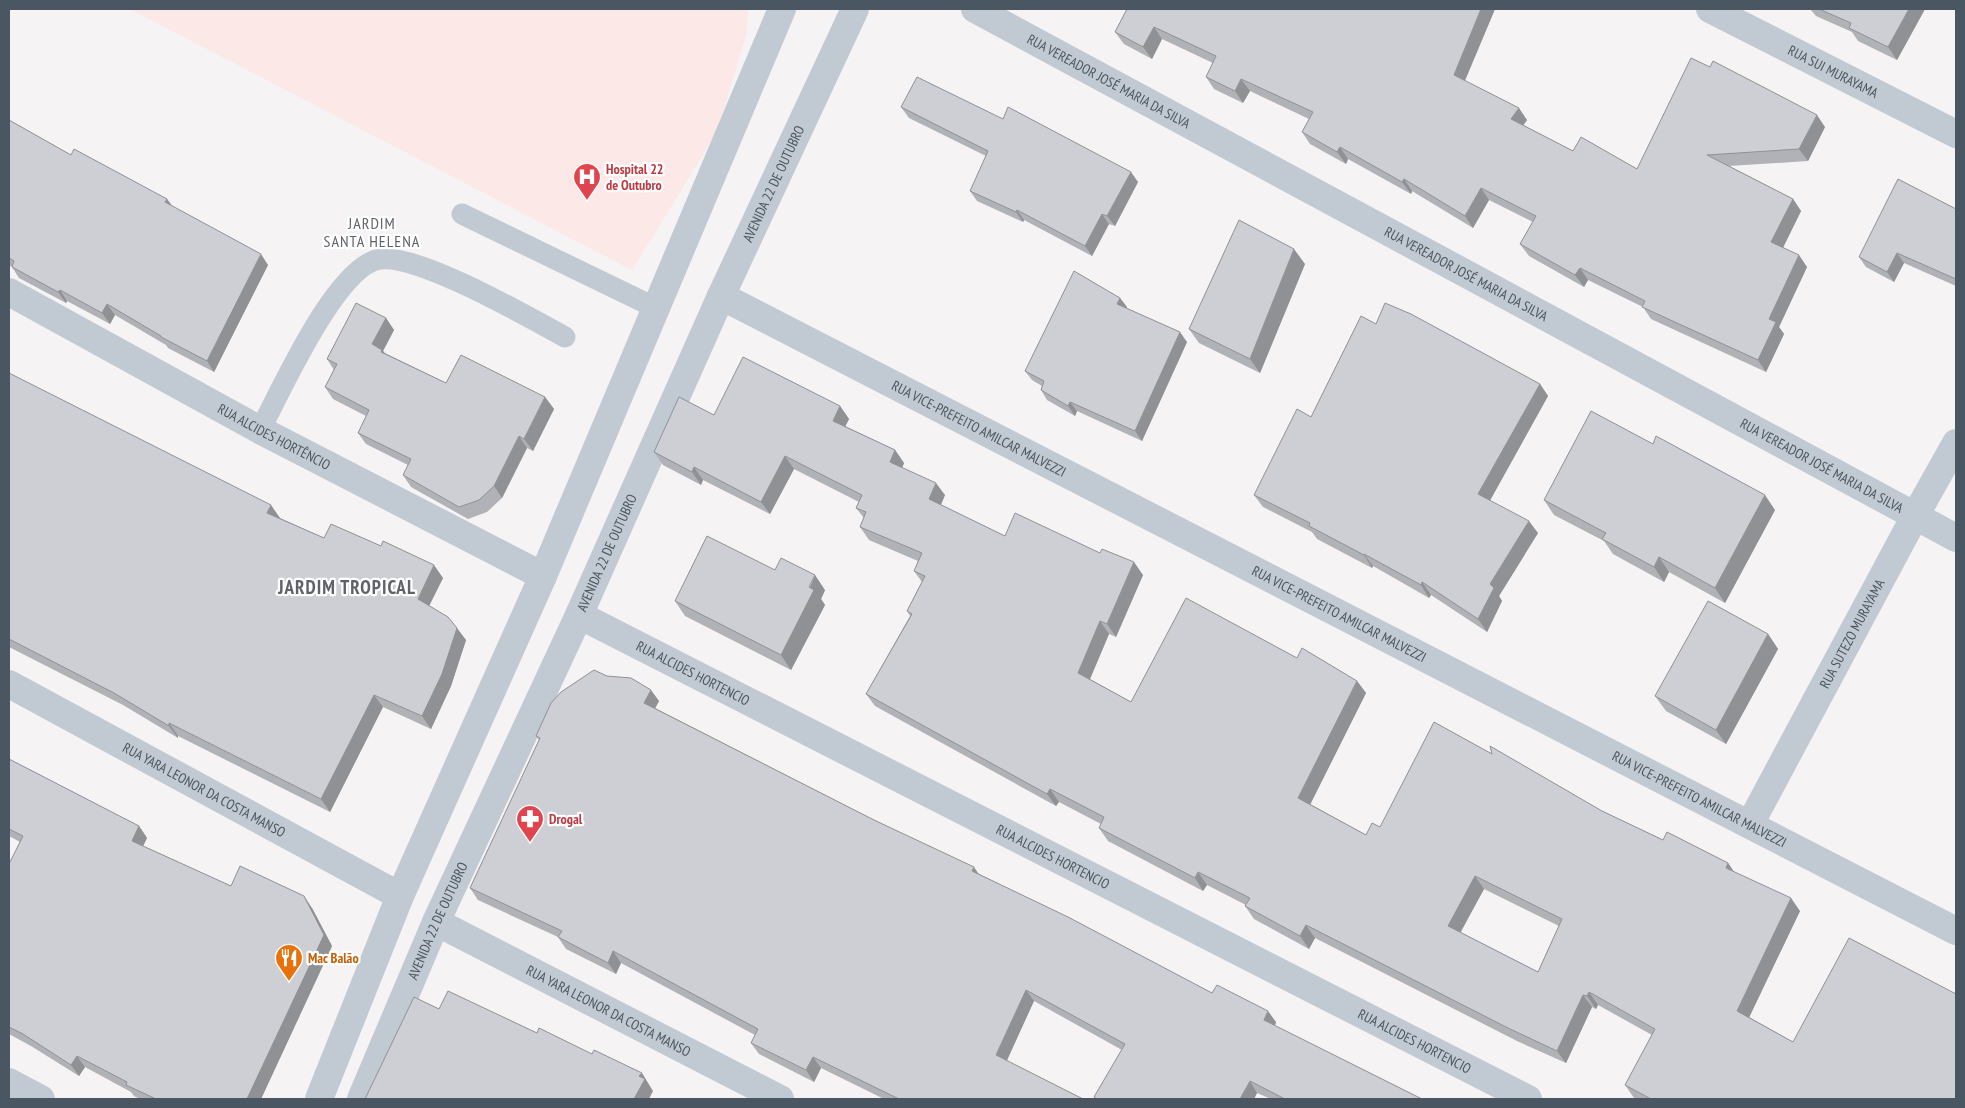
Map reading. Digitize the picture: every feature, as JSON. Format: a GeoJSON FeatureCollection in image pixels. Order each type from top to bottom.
{"type":"FeatureCollection","features":[{"type":"Feature","properties":{"kind":"street"},"geometry":{"type":"LineString","coordinates":[[319,1099],[400,896],[543,576],[782,9]]}},
{"type":"Feature","properties":{"kind":"street","name":"AVENIDA 22 DE OUTUBRO"},"geometry":{"type":"LineString","coordinates":[[361,1099],[436,922],[579,615],[721,296],[855,9]]}},
{"type":"Feature","properties":{"kind":"street","name":"RUA VEREADOR JOSÉ MARIA DA SILVA"},"geometry":{"type":"LineString","coordinates":[[975,9],[1956,538]]}},
{"type":"Feature","properties":{"kind":"street","name":"RUA SUI MURAYAMA"},"geometry":{"type":"LineString","coordinates":[[1710,9],[1956,134]]}},
{"type":"Feature","properties":{"kind":"street","name":"RUA ALCIDES HORTÊNCIO"},"geometry":{"type":"LineString","coordinates":[[9,292],[260,430],[543,576]]}},
{"type":"Feature","properties":{"kind":"street","name":"RUA VICE-PREFEITO AMILCAR MALVEZZI"},"geometry":{"type":"LineString","coordinates":[[721,296],[1956,931]]}},
{"type":"Feature","properties":{"kind":"street","name":"RUA SUTEZO MURAYAMA"},"geometry":{"type":"LineString","coordinates":[[1750,824],[1914,516],[1956,443]]}},
{"type":"Feature","properties":{"kind":"street","name":"RUA ALCIDES HORTENCIO"},"geometry":{"type":"LineString","coordinates":[[579,615],[1528,1099]]}},
{"type":"Feature","properties":{"kind":"street","name":"RUA YARA LEONOR DA COSTA MANSO"},"geometry":{"type":"LineString","coordinates":[[9,684],[400,896]]}},
{"type":"Feature","properties":{"kind":"street","name":"RUA YARA LEONOR DA COSTA MANSO"},"geometry":{"type":"LineString","coordinates":[[436,922],[780,1099]]}},
{"type":"Feature","properties":{"kind":"street"},"geometry":{"type":"LineString","coordinates":[[9,1082],[41,1099]]}},
{"type":"Feature","properties":{"kind":"lane"},"geometry":{"type":"LineString","coordinates":[[462,214],[656,308]]}},
{"type":"Feature","properties":{"kind":"lane"},"geometry":{"type":"LineString","coordinates":[[260,430],[307,342],[339,290],[348,279],[370,262],[381,259],[414,264],[482,294],[565,337]]}},
{"type":"Feature","properties":{"kind":"shaded area","name":"Hospital 22 de Outubro"},"geometry":{"type":"Polygon","coordinates":[[[130,9],[748,9],[746,35],[717,132],[632,270],[130,9]]]}},
{"type":"Feature","properties":{"kind":"building"},"geometry":{"type":"Polygon","coordinates":[[[1127,9],[1481,9],[1454,75],[1519,108],[1511,119],[1573,151],[1581,137],[1637,169],[1691,58],[1710,67],[1713,61],[1817,115],[1799,149],[1707,155],[1793,199],[1771,242],[1799,255],[1769,319],[1776,322],[1758,360],[1642,307],[1645,301],[1580,268],[1575,275],[1520,244],[1536,216],[1481,188],[1465,216],[1404,179],[1402,182],[1340,147],[1337,152],[1302,132],[1313,112],[1241,79],[1235,91],[1206,77],[1216,56],[1154,27],[1143,47],[1115,32],[1127,9]]]}},
{"type":"Feature","properties":{"kind":"building"},"geometry":{"type":"Polygon","coordinates":[[[1819,9],[1909,9],[1888,47],[1849,28],[1851,23],[1819,9]]]}},
{"type":"Feature","properties":{"kind":"building"},"geometry":{"type":"Polygon","coordinates":[[[917,77],[1003,119],[1008,107],[1131,172],[1107,216],[1102,214],[1085,246],[1017,210],[1016,212],[970,191],[988,151],[901,107],[917,77]]]}},
{"type":"Feature","properties":{"kind":"building"},"geometry":{"type":"Polygon","coordinates":[[[9,120],[71,155],[74,149],[167,199],[165,202],[261,254],[207,361],[161,337],[107,304],[102,313],[12,267],[14,261],[9,258],[9,120]]]}},
{"type":"Feature","properties":{"kind":"building"},"geometry":{"type":"Polygon","coordinates":[[[1898,179],[1956,209],[1956,279],[1897,253],[1887,272],[1859,257],[1898,179]]]}},
{"type":"Feature","properties":{"kind":"building"},"geometry":{"type":"Polygon","coordinates":[[[1239,220],[1294,249],[1250,359],[1189,329],[1239,220]]]}},
{"type":"Feature","properties":{"kind":"building"},"geometry":{"type":"Polygon","coordinates":[[[1074,271],[1120,298],[1117,304],[1180,332],[1135,431],[1070,402],[1068,406],[1041,390],[1044,381],[1025,371],[1074,271]]]}},
{"type":"Feature","properties":{"kind":"building"},"geometry":{"type":"Polygon","coordinates":[[[356,303],[386,318],[372,344],[382,350],[381,352],[446,383],[461,355],[545,397],[524,439],[519,436],[494,486],[479,500],[459,507],[403,475],[411,459],[358,433],[369,410],[325,387],[337,364],[327,359],[356,303]]]}},
{"type":"Feature","properties":{"kind":"building"},"geometry":{"type":"Polygon","coordinates":[[[1385,303],[1411,314],[1540,384],[1478,494],[1529,521],[1490,584],[1494,588],[1478,619],[1422,582],[1421,585],[1309,526],[1310,523],[1254,495],[1297,409],[1311,417],[1361,316],[1376,324],[1385,303]]]}},
{"type":"Feature","properties":{"kind":"building"},"geometry":{"type":"Polygon","coordinates":[[[743,357],[840,406],[833,421],[895,450],[890,462],[936,483],[929,499],[1005,536],[1015,513],[1100,553],[1102,549],[1134,562],[1107,624],[1100,621],[1078,673],[1131,702],[1186,598],[1297,658],[1302,648],[1357,681],[1298,798],[1366,835],[1372,823],[1380,827],[1434,722],[1492,754],[1490,746],[1602,811],[1663,840],[1667,832],[1728,863],[1726,868],[1791,898],[1737,1011],[1793,1042],[1849,938],[1956,994],[1956,1099],[1651,1099],[1625,1085],[1655,1029],[1589,992],[1587,996],[1583,995],[1557,1051],[1306,925],[1300,936],[1245,906],[1250,898],[1198,872],[1195,878],[1099,828],[1104,817],[1050,789],[1047,794],[866,694],[912,614],[907,611],[925,576],[914,571],[922,553],[860,527],[866,512],[856,508],[862,495],[785,456],[761,502],[694,467],[692,472],[654,452],[679,397],[714,415],[743,357]],[[1475,876],[1448,926],[1538,972],[1562,919],[1475,876]]]}},
{"type":"Feature","properties":{"kind":"building"},"geometry":{"type":"Polygon","coordinates":[[[9,373],[271,505],[267,513],[324,538],[331,524],[381,546],[383,541],[434,565],[418,599],[448,617],[457,628],[442,674],[422,716],[374,695],[321,799],[169,723],[169,726],[114,693],[9,639],[9,373]]]}},
{"type":"Feature","properties":{"kind":"building"},"geometry":{"type":"Polygon","coordinates":[[[1591,411],[1653,444],[1656,436],[1765,495],[1715,588],[1659,557],[1654,567],[1602,539],[1606,533],[1544,500],[1591,411]]]}},
{"type":"Feature","properties":{"kind":"building"},"geometry":{"type":"Polygon","coordinates":[[[707,536],[775,570],[781,558],[815,575],[809,587],[814,590],[781,655],[675,601],[707,536]]]}},
{"type":"Feature","properties":{"kind":"building"},"geometry":{"type":"Polygon","coordinates":[[[1708,601],[1768,634],[1716,730],[1655,696],[1708,601]]]}},
{"type":"Feature","properties":{"kind":"building"},"geometry":{"type":"Polygon","coordinates":[[[594,670],[607,676],[631,678],[651,690],[644,703],[874,820],[974,867],[972,871],[1068,917],[1212,993],[1217,985],[1268,1011],[1264,1020],[1422,1099],[1285,1099],[1250,1081],[1240,1099],[1097,1099],[1094,1097],[1125,1044],[1026,990],[996,1055],[1083,1099],[899,1099],[813,1057],[806,1070],[751,1043],[758,1029],[613,951],[608,963],[558,937],[562,931],[470,888],[540,738],[536,736],[551,703],[561,692],[594,670]]]}},
{"type":"Feature","properties":{"kind":"building"},"geometry":{"type":"Polygon","coordinates":[[[9,759],[139,826],[132,841],[231,886],[240,866],[304,896],[324,935],[247,1099],[156,1099],[126,1085],[127,1082],[77,1056],[71,1065],[9,1027],[9,864],[23,836],[9,829],[9,759]]]}},
{"type":"Feature","properties":{"kind":"building"},"geometry":{"type":"Polygon","coordinates":[[[448,991],[537,1033],[539,1028],[592,1054],[594,1050],[642,1073],[639,1076],[645,1079],[634,1099],[365,1099],[414,997],[439,1009],[448,991]]]}},
{"type":"Feature","properties":{"kind":"place","name":"Hospital 22 de Outubro"},"geometry":{"type":"Point","coordinates":[587,201]}},
{"type":"Feature","properties":{"kind":"place","name":"Drogal"},"geometry":{"type":"Point","coordinates":[530,843]}},
{"type":"Feature","properties":{"kind":"place","name":"Mac Balão"},"geometry":{"type":"Point","coordinates":[289,982]}},
{"type":"Feature","properties":{"kind":"district","name":"JARDIM SANTA HELENA"},"geometry":{"type":"Point","coordinates":[372,232]}},
{"type":"Feature","properties":{"kind":"district","name":"JARDIM TROPICAL"},"geometry":{"type":"Point","coordinates":[347,587]}}]}
